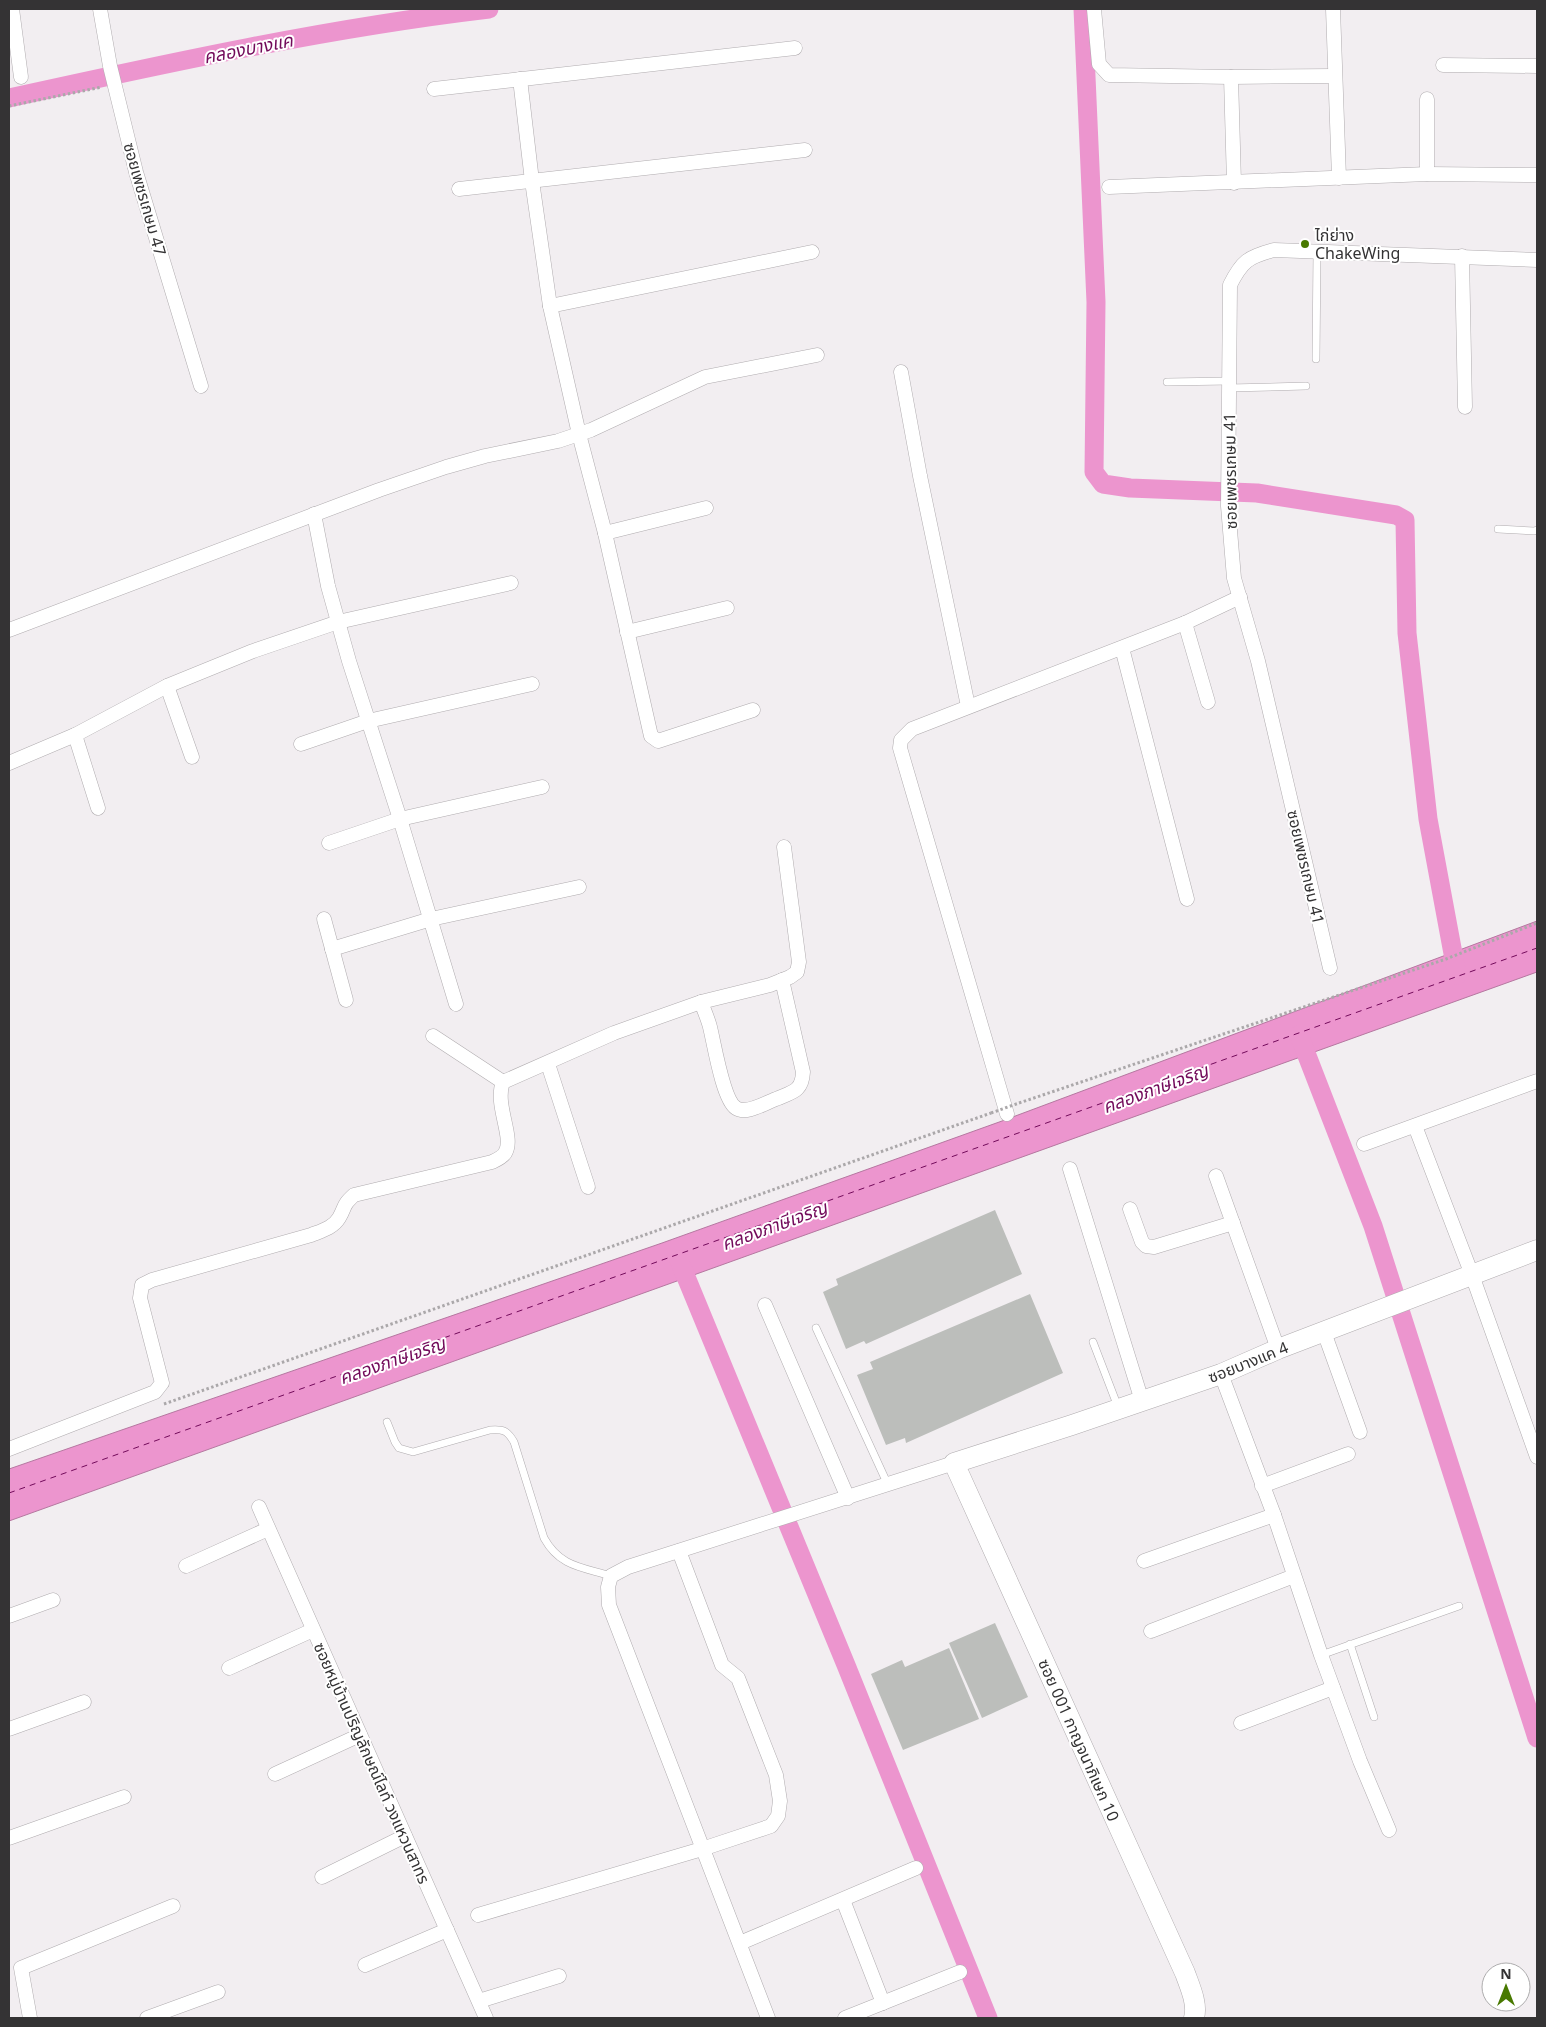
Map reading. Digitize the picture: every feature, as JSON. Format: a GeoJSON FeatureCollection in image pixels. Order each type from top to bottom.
{"type":"FeatureCollection","features":[{"type":"Feature","properties":{"kind":"street"},"geometry":{"type":"LineString","coordinates":[[12,9],[21,77]]}},
{"type":"Feature","properties":{"kind":"street","name":"ซอยเพชรเกษม 47"},"geometry":{"type":"LineString","coordinates":[[100,9],[110,66],[136,172],[201,386]]}},
{"type":"Feature","properties":{"kind":"street"},"geometry":{"type":"LineString","coordinates":[[1094,9],[1099,64],[1109,75],[1334,76]]}},
{"type":"Feature","properties":{"kind":"street"},"geometry":{"type":"LineString","coordinates":[[1333,9],[1339,178]]}},
{"type":"Feature","properties":{"kind":"street"},"geometry":{"type":"LineString","coordinates":[[434,89],[795,48]]}},
{"type":"Feature","properties":{"kind":"street"},"geometry":{"type":"LineString","coordinates":[[1443,65],[1537,66]]}},
{"type":"Feature","properties":{"kind":"street"},"geometry":{"type":"LineString","coordinates":[[1231,77],[1234,183]]}},
{"type":"Feature","properties":{"kind":"street"},"geometry":{"type":"LineString","coordinates":[[520,79],[550,306],[579,434],[605,533],[651,736],[658,741],[753,710]]}},
{"type":"Feature","properties":{"kind":"street"},"geometry":{"type":"LineString","coordinates":[[1426,99],[1427,174]]}},
{"type":"Feature","properties":{"kind":"street"},"geometry":{"type":"LineString","coordinates":[[459,189],[805,150]]}},
{"type":"Feature","properties":{"kind":"street"},"geometry":{"type":"LineString","coordinates":[[1109,187],[1427,174],[1537,175]]}},
{"type":"Feature","properties":{"kind":"street","name":"ซอยเพชรเกษม 41"},"geometry":{"type":"LineString","coordinates":[[1330,968],[1258,661],[1234,578],[1228,506],[1230,285],[1238,268],[1253,255],[1274,250],[1537,260]]}},
{"type":"Feature","properties":{"kind":"street"},"geometry":{"type":"LineString","coordinates":[[550,306],[812,252]]}},
{"type":"Feature","properties":{"kind":"street"},"geometry":{"type":"LineString","coordinates":[[1462,256],[1465,407]]}},
{"type":"Feature","properties":{"kind":"street"},"geometry":{"type":"LineString","coordinates":[[9,630],[314,514],[446,467],[485,456],[558,441],[579,434],[705,377],[817,355]]}},
{"type":"Feature","properties":{"kind":"street"},"geometry":{"type":"LineString","coordinates":[[900,372],[968,706]]}},
{"type":"Feature","properties":{"kind":"street"},"geometry":{"type":"LineString","coordinates":[[605,533],[706,508]]}},
{"type":"Feature","properties":{"kind":"street"},"geometry":{"type":"LineString","coordinates":[[314,514],[328,586],[338,622],[456,1004]]}},
{"type":"Feature","properties":{"kind":"street"},"geometry":{"type":"LineString","coordinates":[[9,763],[74,735],[168,686],[253,651],[338,622],[511,583]]}},
{"type":"Feature","properties":{"kind":"street"},"geometry":{"type":"LineString","coordinates":[[1007,1114],[900,748],[900,740],[912,729],[1122,648],[1160,631],[1185,623],[1240,596]]}},
{"type":"Feature","properties":{"kind":"street"},"geometry":{"type":"LineString","coordinates":[[627,632],[727,608]]}},
{"type":"Feature","properties":{"kind":"street"},"geometry":{"type":"LineString","coordinates":[[1185,623],[1208,702]]}},
{"type":"Feature","properties":{"kind":"street"},"geometry":{"type":"LineString","coordinates":[[1122,648],[1188,899]]}},
{"type":"Feature","properties":{"kind":"street"},"geometry":{"type":"LineString","coordinates":[[301,744],[368,721],[532,684]]}},
{"type":"Feature","properties":{"kind":"street"},"geometry":{"type":"LineString","coordinates":[[168,686],[192,756]]}},
{"type":"Feature","properties":{"kind":"street"},"geometry":{"type":"LineString","coordinates":[[74,735],[98,808]]}},
{"type":"Feature","properties":{"kind":"street"},"geometry":{"type":"LineString","coordinates":[[329,843],[400,819],[542,787]]}},
{"type":"Feature","properties":{"kind":"street"},"geometry":{"type":"LineString","coordinates":[[9,1449],[155,1392],[162,1383],[140,1298],[142,1285],[152,1280],[311,1235],[330,1227],[339,1219],[345,1203],[354,1194],[492,1162],[505,1154],[508,1144],[499,1098],[503,1082],[515,1075],[548,1064],[614,1033],[701,1002],[782,980],[797,972],[799,962],[784,847]]}},
{"type":"Feature","properties":{"kind":"street"},"geometry":{"type":"LineString","coordinates":[[332,949],[431,920],[579,887]]}},
{"type":"Feature","properties":{"kind":"street"},"geometry":{"type":"LineString","coordinates":[[324,919],[346,1000]]}},
{"type":"Feature","properties":{"kind":"street"},"geometry":{"type":"LineString","coordinates":[[701,1002],[710,1027],[721,1077],[730,1102],[736,1109],[746,1111],[796,1090],[802,1082],[803,1072],[782,980]]}},
{"type":"Feature","properties":{"kind":"street"},"geometry":{"type":"LineString","coordinates":[[433,1036],[503,1082]]}},
{"type":"Feature","properties":{"kind":"street"},"geometry":{"type":"LineString","coordinates":[[548,1064],[588,1187]]}},
{"type":"Feature","properties":{"kind":"street"},"geometry":{"type":"LineString","coordinates":[[1364,1144],[1537,1081]]}},
{"type":"Feature","properties":{"kind":"street"},"geometry":{"type":"LineString","coordinates":[[1415,1126],[1472,1275],[1537,1457]]}},
{"type":"Feature","properties":{"kind":"street"},"geometry":{"type":"LineString","coordinates":[[1070,1169],[1142,1401]]}},
{"type":"Feature","properties":{"kind":"street"},"geometry":{"type":"LineString","coordinates":[[1216,1176],[1278,1349]]}},
{"type":"Feature","properties":{"kind":"street"},"geometry":{"type":"LineString","coordinates":[[1130,1208],[1142,1242],[1146,1246],[1154,1247],[1233,1223]]}},
{"type":"Feature","properties":{"kind":"street","name":"ซอยบางแค 4"},"geometry":{"type":"LineString","coordinates":[[954,1463],[1220,1374],[1278,1349],[1537,1250]]}},
{"type":"Feature","properties":{"kind":"street"},"geometry":{"type":"LineString","coordinates":[[765,1305],[848,1498]]}},
{"type":"Feature","properties":{"kind":"street"},"geometry":{"type":"LineString","coordinates":[[1324,1332],[1360,1432]]}},
{"type":"Feature","properties":{"kind":"street"},"geometry":{"type":"LineString","coordinates":[[1220,1374],[1274,1515],[1320,1655],[1360,1761],[1389,1830]]}},
{"type":"Feature","properties":{"kind":"street"},"geometry":{"type":"LineString","coordinates":[[1262,1486],[1348,1454]]}},
{"type":"Feature","properties":{"kind":"street"},"geometry":{"type":"LineString","coordinates":[[768,2018],[608,1606],[608,1587],[611,1576],[628,1567],[954,1463]]}},
{"type":"Feature","properties":{"kind":"street","name":"ซอย 001 กาญจนาภิเษก 10"},"geometry":{"type":"LineString","coordinates":[[954,1463],[1185,1974],[1193,1993],[1196,2013],[1194,2018]]}},
{"type":"Feature","properties":{"kind":"street","name":"ซอยหมู่บ้านปริญลักษณ์ไลท์ วงแหวนสาทร"},"geometry":{"type":"LineString","coordinates":[[259,1507],[486,2018]]}},
{"type":"Feature","properties":{"kind":"street"},"geometry":{"type":"LineString","coordinates":[[1144,1561],[1274,1515]]}},
{"type":"Feature","properties":{"kind":"street"},"geometry":{"type":"LineString","coordinates":[[186,1566],[268,1529]]}},
{"type":"Feature","properties":{"kind":"street"},"geometry":{"type":"LineString","coordinates":[[478,1915],[702,1849],[771,1826],[778,1816],[780,1801],[776,1775],[738,1678],[722,1665],[680,1551]]}},
{"type":"Feature","properties":{"kind":"street"},"geometry":{"type":"LineString","coordinates":[[1151,1631],[1294,1576]]}},
{"type":"Feature","properties":{"kind":"street"},"geometry":{"type":"LineString","coordinates":[[9,1616],[53,1600]]}},
{"type":"Feature","properties":{"kind":"street"},"geometry":{"type":"LineString","coordinates":[[229,1668],[313,1630]]}},
{"type":"Feature","properties":{"kind":"street"},"geometry":{"type":"LineString","coordinates":[[1241,1724],[1333,1688]]}},
{"type":"Feature","properties":{"kind":"street"},"geometry":{"type":"LineString","coordinates":[[9,1728],[84,1702]]}},
{"type":"Feature","properties":{"kind":"street"},"geometry":{"type":"LineString","coordinates":[[275,1774],[360,1735]]}},
{"type":"Feature","properties":{"kind":"street"},"geometry":{"type":"LineString","coordinates":[[9,1838],[124,1798]]}},
{"type":"Feature","properties":{"kind":"street"},"geometry":{"type":"LineString","coordinates":[[322,1877],[405,1836]]}},
{"type":"Feature","properties":{"kind":"street"},"geometry":{"type":"LineString","coordinates":[[740,1943],[916,1868]]}},
{"type":"Feature","properties":{"kind":"street"},"geometry":{"type":"LineString","coordinates":[[843,1900],[883,2003]]}},
{"type":"Feature","properties":{"kind":"street"},"geometry":{"type":"LineString","coordinates":[[30,2018],[21,1968],[173,1906]]}},
{"type":"Feature","properties":{"kind":"street"},"geometry":{"type":"LineString","coordinates":[[365,1965],[447,1930]]}},
{"type":"Feature","properties":{"kind":"street"},"geometry":{"type":"LineString","coordinates":[[845,2018],[960,1972]]}},
{"type":"Feature","properties":{"kind":"street"},"geometry":{"type":"LineString","coordinates":[[479,2001],[560,1976]]}},
{"type":"Feature","properties":{"kind":"street"},"geometry":{"type":"LineString","coordinates":[[147,2018],[218,1992]]}},
{"type":"Feature","properties":{"kind":"lane"},"geometry":{"type":"LineString","coordinates":[[1316,253],[1316,359]]}},
{"type":"Feature","properties":{"kind":"lane"},"geometry":{"type":"LineString","coordinates":[[1167,382],[1306,386]]}},
{"type":"Feature","properties":{"kind":"lane"},"geometry":{"type":"LineString","coordinates":[[1498,529],[1537,530]]}},
{"type":"Feature","properties":{"kind":"lane"},"geometry":{"type":"LineString","coordinates":[[816,1328],[888,1485]]}},
{"type":"Feature","properties":{"kind":"lane"},"geometry":{"type":"LineString","coordinates":[[1094,1342],[1118,1409]]}},
{"type":"Feature","properties":{"kind":"lane"},"geometry":{"type":"LineString","coordinates":[[387,1422],[399,1448],[413,1452],[490,1430],[501,1429],[508,1432],[514,1442],[544,1538],[551,1551],[569,1563],[611,1576]]}},
{"type":"Feature","properties":{"kind":"lane"},"geometry":{"type":"LineString","coordinates":[[1320,1655],[1459,1606]]}},
{"type":"Feature","properties":{"kind":"lane"},"geometry":{"type":"LineString","coordinates":[[1350,1644],[1374,1717]]}},
{"type":"Feature","properties":{"kind":"path"},"geometry":{"type":"LineString","coordinates":[[9,106],[114,84]]}},
{"type":"Feature","properties":{"kind":"path"},"geometry":{"type":"LineString","coordinates":[[158,1407],[1019,1103],[1446,959],[1537,923]]}},
{"type":"Feature","properties":{"kind":"water","name":"คลองภาษีเจริญ"},"geometry":{"type":"Polygon","coordinates":[[[1537,921],[1537,972],[9,1521],[9,1469],[662,1243],[1002,1121],[1537,921]]]}},
{"type":"Feature","properties":{"kind":"building"},"geometry":{"type":"Polygon","coordinates":[[[995,1210],[1022,1274],[866,1344],[864,1341],[846,1349],[823,1292],[838,1285],[836,1279],[995,1210]]]}},
{"type":"Feature","properties":{"kind":"building"},"geometry":{"type":"Polygon","coordinates":[[[1030,1294],[1063,1373],[906,1443],[905,1438],[886,1445],[857,1375],[873,1369],[870,1362],[1030,1294]]]}},
{"type":"Feature","properties":{"kind":"building"},"geometry":{"type":"Polygon","coordinates":[[[995,1623],[1028,1697],[982,1718],[949,1643],[995,1623]]]}},
{"type":"Feature","properties":{"kind":"building"},"geometry":{"type":"Polygon","coordinates":[[[949,1648],[979,1719],[903,1750],[871,1674],[902,1660],[905,1667],[949,1648]]]}},
{"type":"Feature","properties":{"kind":"waterway","name":"คลองบางแค"},"geometry":{"type":"LineString","coordinates":[[9,98],[248,47],[368,26],[489,9]]}},
{"type":"Feature","properties":{"kind":"waterway"},"geometry":{"type":"LineString","coordinates":[[1083,9],[1096,302],[1094,472],[1103,484],[1130,488],[1257,493],[1396,515],[1405,520],[1407,633],[1428,819],[1457,975]]}},
{"type":"Feature","properties":{"kind":"waterway"},"geometry":{"type":"LineString","coordinates":[[1299,1035],[1373,1226],[1537,1738]]}},
{"type":"Feature","properties":{"kind":"waterway"},"geometry":{"type":"LineString","coordinates":[[679,1260],[846,1665],[988,2018]]}},
{"type":"Feature","properties":{"kind":"ferry route"},"geometry":{"type":"LineString","coordinates":[[9,1493],[1537,948]]}},
{"type":"Feature","properties":{"kind":"place","name":"ไก่ย่าง ChakeWing"},"geometry":{"type":"Point","coordinates":[1305,244]}}]}
